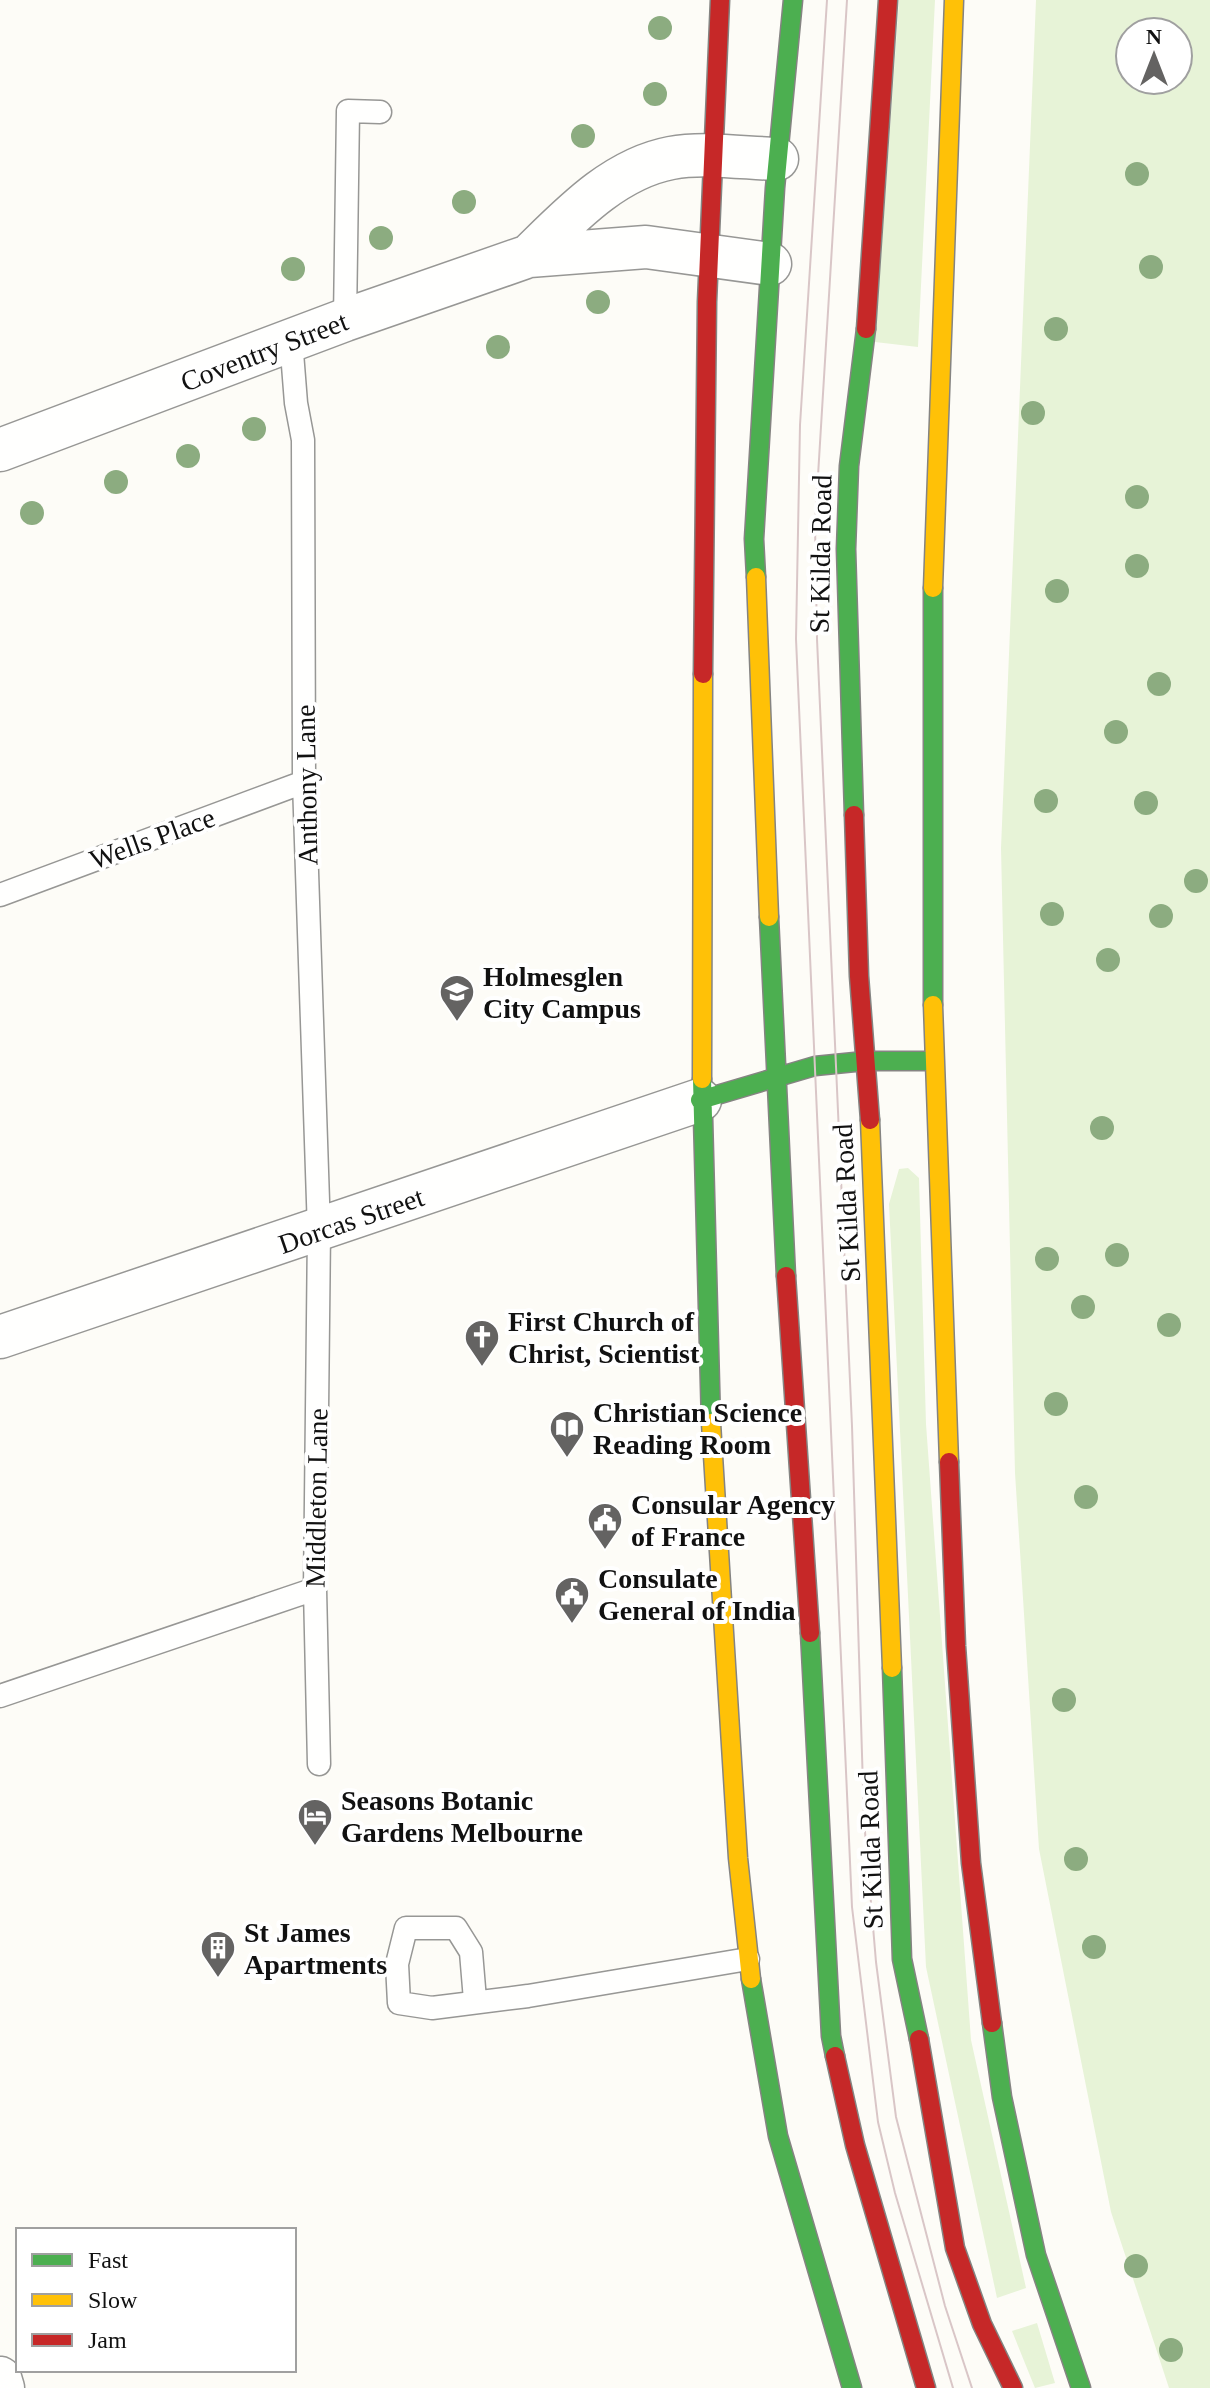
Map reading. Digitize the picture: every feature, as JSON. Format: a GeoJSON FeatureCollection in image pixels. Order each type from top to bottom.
{"type":"FeatureCollection","features":[{"type":"Feature","properties":{"kind":"main road"},"geometry":{"type":"LineString","coordinates":[[720,0],[709,254],[700,1100],[711,1428],[738,1858],[748,1959],[778,2136],[852,2388]]}},
{"type":"Feature","properties":{"kind":"main road","name":"St Kilda Road"},"geometry":{"type":"LineString","coordinates":[[793,0],[777,159],[754,539],[774,1076],[831,2036],[855,2145],[926,2388]]}},
{"type":"Feature","properties":{"kind":"main road","name":"St Kilda Road"},"geometry":{"type":"LineString","coordinates":[[888,0],[868,314],[849,466],[846,549],[847,659],[865,1061],[874,1165],[902,1959],[934,2111],[955,2248],[982,2324],[1013,2388]]}},
{"type":"Feature","properties":{"kind":"main road"},"geometry":{"type":"LineString","coordinates":[[954,0],[934,509],[931,957],[948,1478],[973,1878],[986,1996],[1016,2169],[1036,2255],[1081,2388]]}},
{"type":"Feature","properties":{"kind":"main road"},"geometry":{"type":"LineString","coordinates":[[700,1100],[815,1066],[865,1061],[934,1061]]}},
{"type":"Feature","properties":{"kind":"street","name":"Coventry Street"},"geometry":{"type":"LineString","coordinates":[[529,256],[601,190],[672,158],[777,159]]}},
{"type":"Feature","properties":{"kind":"street","name":"Coventry Street"},"geometry":{"type":"LineString","coordinates":[[0,450],[345,320],[529,256],[608,247],[709,254],[770,264]]}},
{"type":"Feature","properties":{"kind":"street","name":"Dorcas Street"},"geometry":{"type":"LineString","coordinates":[[0,1337],[700,1100]]}},
{"type":"Feature","properties":{"kind":"street"},"geometry":{"type":"LineString","coordinates":[[0,2378],[3,2388]]}},
{"type":"Feature","properties":{"kind":"lane"},"geometry":{"type":"LineString","coordinates":[[345,320],[348,111],[380,112]]}},
{"type":"Feature","properties":{"kind":"lane","name":"Anthony Lane"},"geometry":{"type":"LineString","coordinates":[[291,340],[303,440],[304,782],[319,1231]]}},
{"type":"Feature","properties":{"kind":"lane","name":"Wells Place"},"geometry":{"type":"LineString","coordinates":[[0,895],[304,782]]}},
{"type":"Feature","properties":{"kind":"lane","name":"Middleton Lane"},"geometry":{"type":"LineString","coordinates":[[319,1231],[315,1589],[319,1764]]}},
{"type":"Feature","properties":{"kind":"lane"},"geometry":{"type":"LineString","coordinates":[[0,1696],[315,1589]]}},
{"type":"Feature","properties":{"kind":"lane"},"geometry":{"type":"LineString","coordinates":[[475,2000],[471,1952],[456,1928],[406,1928],[397,1964],[399,2003],[432,2008],[475,2000],[528,1996],[748,1959]]}},
{"type":"Feature","properties":{"kind":"green space"},"geometry":{"type":"Polygon","coordinates":[[[899,0],[935,0],[918,347],[875,342],[899,0]]]}},
{"type":"Feature","properties":{"kind":"green space"},"geometry":{"type":"Polygon","coordinates":[[[1036,0],[1210,0],[1210,2388],[1169,2388],[1111,2212],[1039,1849],[1015,1473],[1001,848],[1036,0]]]}},
{"type":"Feature","properties":{"kind":"green space"},"geometry":{"type":"Polygon","coordinates":[[[908,1168],[919,1178],[926,1424],[971,2040],[1026,2288],[997,2298],[926,1967],[889,1204],[899,1169],[908,1168]]]}},
{"type":"Feature","properties":{"kind":"green space"},"geometry":{"type":"Polygon","coordinates":[[[1037,2323],[1055,2383],[1035,2388],[1012,2331],[1037,2323]]]}},
{"type":"Feature","properties":{"kind":"tram line"},"geometry":{"type":"LineString","coordinates":[[827,0],[800,425],[796,639],[852,1907],[878,2122],[895,2193],[953,2388]]}},
{"type":"Feature","properties":{"kind":"tram line"},"geometry":{"type":"LineString","coordinates":[[847,0],[815,525],[817,639],[852,1426],[864,1820],[876,1962],[896,2117],[945,2306],[972,2388]]}},
{"type":"Feature","properties":{"kind":"traffic: fast"},"geometry":{"type":"LineString","coordinates":[[756,577],[754,539],[775,188],[793,0]]}},
{"type":"Feature","properties":{"kind":"traffic: fast"},"geometry":{"type":"LineString","coordinates":[[854,815],[846,549],[849,466],[866,329]]}},
{"type":"Feature","properties":{"kind":"traffic: fast"},"geometry":{"type":"LineString","coordinates":[[933,588],[933,1005]]}},
{"type":"Feature","properties":{"kind":"traffic: fast"},"geometry":{"type":"LineString","coordinates":[[769,917],[786,1276]]}},
{"type":"Feature","properties":{"kind":"traffic: fast"},"geometry":{"type":"LineString","coordinates":[[700,1100],[815,1066],[865,1061],[934,1061]]}},
{"type":"Feature","properties":{"kind":"traffic: fast"},"geometry":{"type":"LineString","coordinates":[[702,1079],[711,1423]]}},
{"type":"Feature","properties":{"kind":"traffic: fast"},"geometry":{"type":"LineString","coordinates":[[810,1633],[831,2036],[835,2056]]}},
{"type":"Feature","properties":{"kind":"traffic: fast"},"geometry":{"type":"LineString","coordinates":[[892,1668],[902,1959],[919,2039]]}},
{"type":"Feature","properties":{"kind":"traffic: fast"},"geometry":{"type":"LineString","coordinates":[[751,1979],[778,2136],[852,2388]]}},
{"type":"Feature","properties":{"kind":"traffic: fast"},"geometry":{"type":"LineString","coordinates":[[992,2023],[1002,2097],[1036,2255],[1081,2388]]}},
{"type":"Feature","properties":{"kind":"traffic: slow"},"geometry":{"type":"LineString","coordinates":[[933,588],[954,0]]}},
{"type":"Feature","properties":{"kind":"traffic: slow"},"geometry":{"type":"LineString","coordinates":[[756,577],[769,917]]}},
{"type":"Feature","properties":{"kind":"traffic: slow"},"geometry":{"type":"LineString","coordinates":[[702,1079],[703,674]]}},
{"type":"Feature","properties":{"kind":"traffic: slow"},"geometry":{"type":"LineString","coordinates":[[933,1005],[949,1462]]}},
{"type":"Feature","properties":{"kind":"traffic: slow"},"geometry":{"type":"LineString","coordinates":[[870,1120],[892,1668]]}},
{"type":"Feature","properties":{"kind":"traffic: slow"},"geometry":{"type":"LineString","coordinates":[[711,1423],[738,1858],[751,1979]]}},
{"type":"Feature","properties":{"kind":"traffic: jam"},"geometry":{"type":"LineString","coordinates":[[703,674],[707,302],[720,0]]}},
{"type":"Feature","properties":{"kind":"traffic: jam"},"geometry":{"type":"LineString","coordinates":[[866,329],[888,0]]}},
{"type":"Feature","properties":{"kind":"traffic: jam"},"geometry":{"type":"LineString","coordinates":[[854,815],[859,976],[870,1120]]}},
{"type":"Feature","properties":{"kind":"traffic: jam"},"geometry":{"type":"LineString","coordinates":[[786,1276],[810,1633]]}},
{"type":"Feature","properties":{"kind":"traffic: jam"},"geometry":{"type":"LineString","coordinates":[[949,1462],[956,1646],[971,1863],[992,2023]]}},
{"type":"Feature","properties":{"kind":"traffic: jam"},"geometry":{"type":"LineString","coordinates":[[919,2039],[955,2248],[982,2324],[1013,2388]]}},
{"type":"Feature","properties":{"kind":"traffic: jam"},"geometry":{"type":"LineString","coordinates":[[835,2056],[855,2145],[926,2388]]}},
{"type":"Feature","properties":{"kind":"place","name":"Holmesglen City Campus"},"geometry":{"type":"Point","coordinates":[457,1023]}},
{"type":"Feature","properties":{"kind":"place","name":"First Church of Christ, Scientist"},"geometry":{"type":"Point","coordinates":[482,1368]}},
{"type":"Feature","properties":{"kind":"place","name":"Christian Science Reading Room"},"geometry":{"type":"Point","coordinates":[567,1459]}},
{"type":"Feature","properties":{"kind":"place","name":"Consular Agency of France"},"geometry":{"type":"Point","coordinates":[605,1551]}},
{"type":"Feature","properties":{"kind":"place","name":"Consulate General of India"},"geometry":{"type":"Point","coordinates":[572,1625]}},
{"type":"Feature","properties":{"kind":"place","name":"Seasons Botanic Gardens Melbourne"},"geometry":{"type":"Point","coordinates":[315,1847]}},
{"type":"Feature","properties":{"kind":"place","name":"St James Apartments"},"geometry":{"type":"Point","coordinates":[218,1979]}}]}
